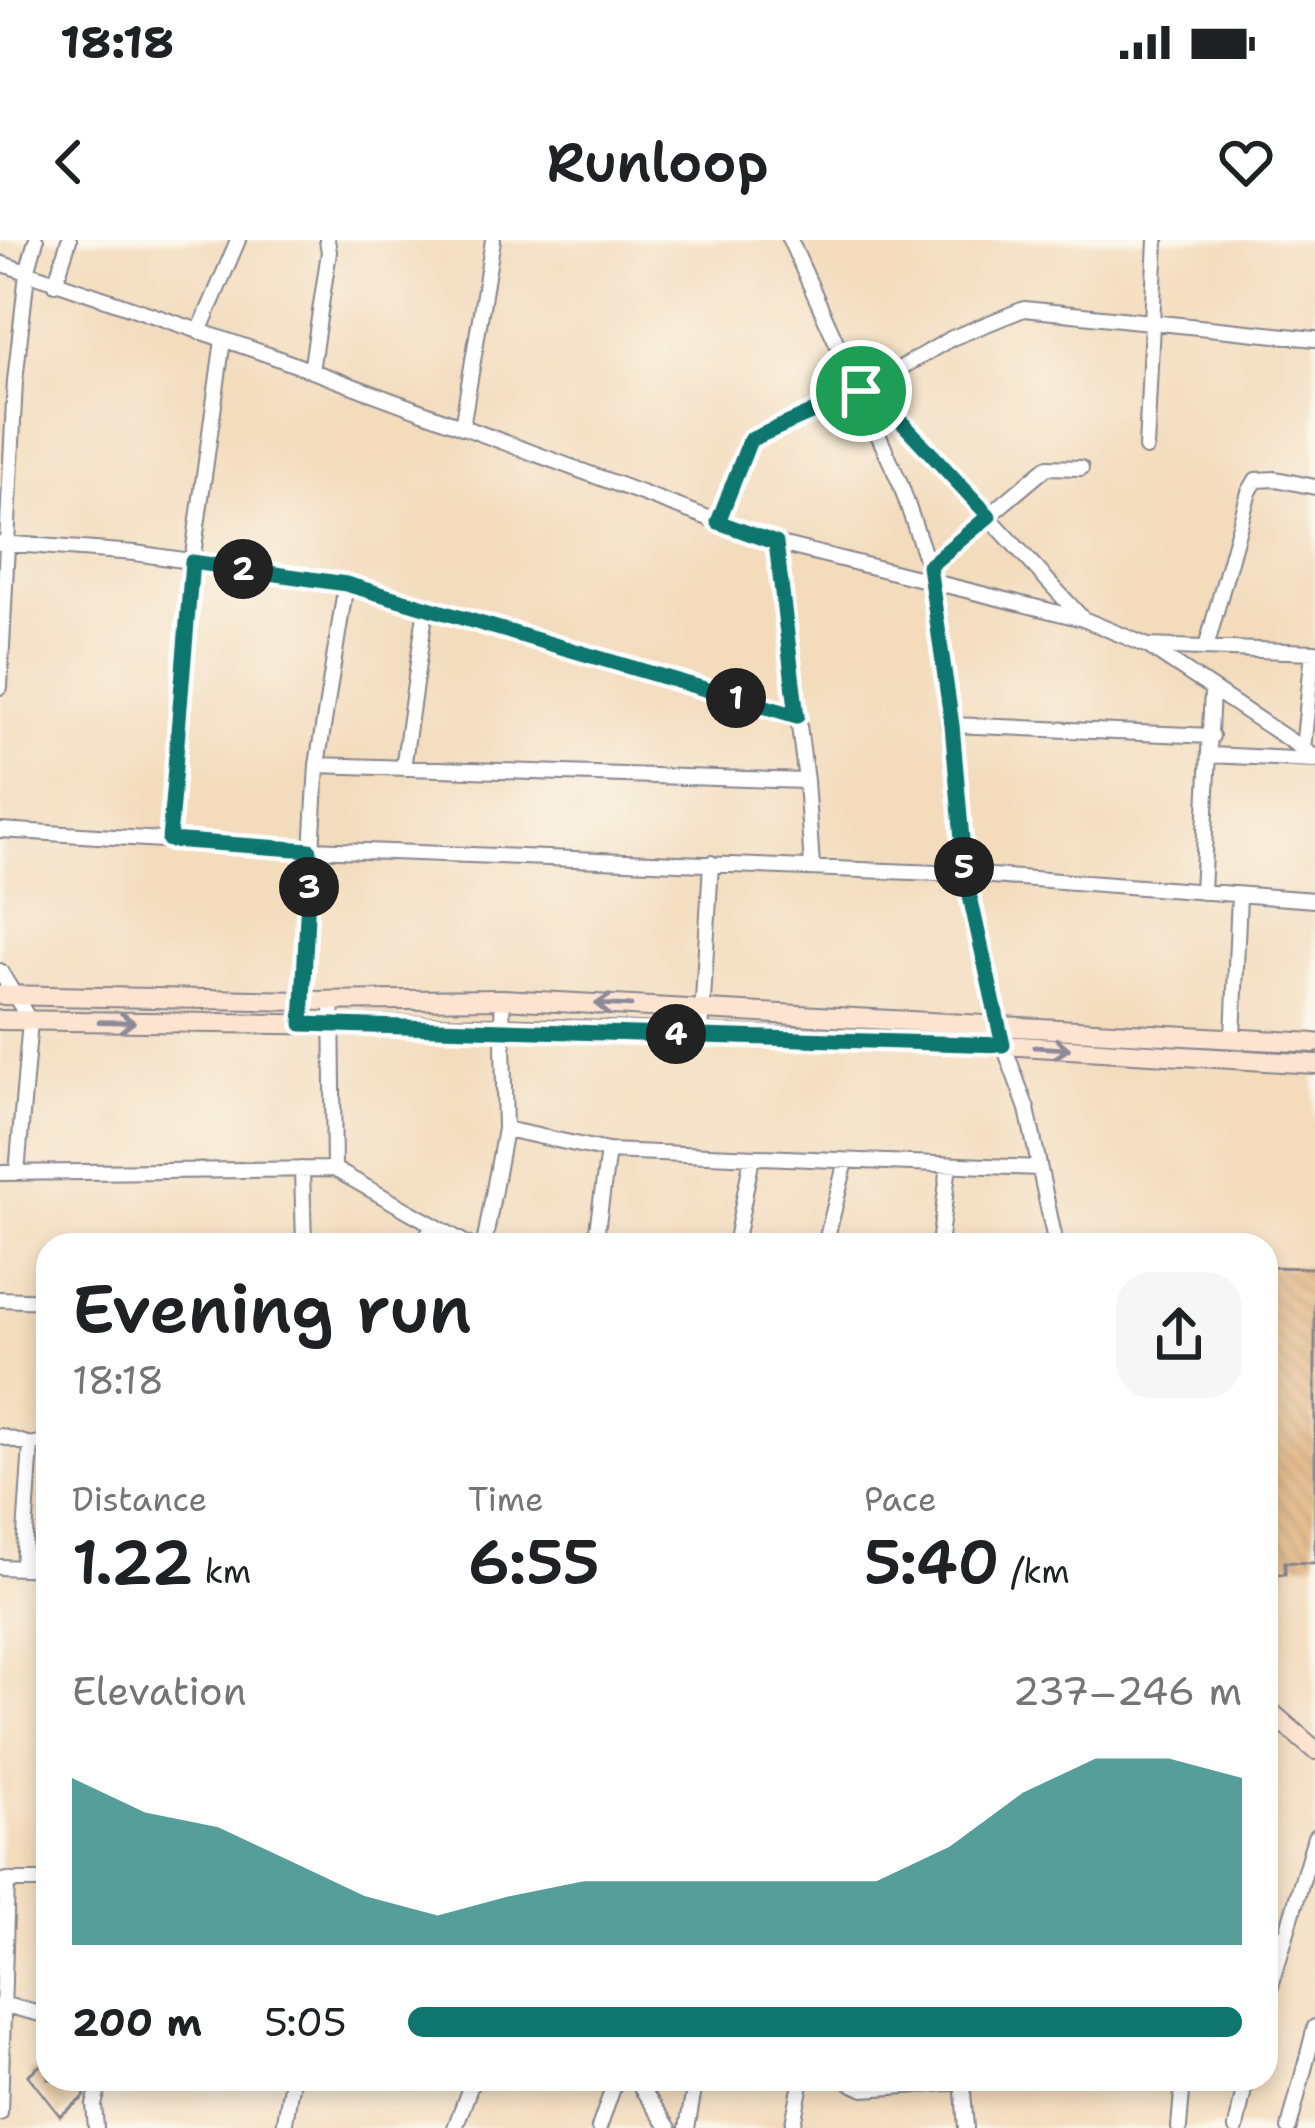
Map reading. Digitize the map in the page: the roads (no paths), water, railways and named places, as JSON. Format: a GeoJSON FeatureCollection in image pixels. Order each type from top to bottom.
{"type":"FeatureCollection","features":[{"type":"Feature","properties":{"kind":"street"},"geometry":{"type":"LineString","coordinates":[[0,687],[8,380],[36,240]]}},
{"type":"Feature","properties":{"kind":"street"},"geometry":{"type":"LineString","coordinates":[[55,284],[69,240]]}},
{"type":"Feature","properties":{"kind":"street"},"geometry":{"type":"LineString","coordinates":[[199,332],[238,240]]}},
{"type":"Feature","properties":{"kind":"street"},"geometry":{"type":"LineString","coordinates":[[311,371],[327,240]]}},
{"type":"Feature","properties":{"kind":"street"},"geometry":{"type":"LineString","coordinates":[[462,427],[493,240]]}},
{"type":"Feature","properties":{"kind":"street"},"geometry":{"type":"LineString","coordinates":[[791,240],[900,482],[932,574],[965,874],[996,1024],[1028,1109],[1053,1233]]}},
{"type":"Feature","properties":{"kind":"street"},"geometry":{"type":"LineString","coordinates":[[1146,448],[1156,240]]}},
{"type":"Feature","properties":{"kind":"street"},"geometry":{"type":"LineString","coordinates":[[0,263],[311,371],[776,543],[932,574],[1084,620],[1148,646],[1311,755]]}},
{"type":"Feature","properties":{"kind":"street"},"geometry":{"type":"LineString","coordinates":[[718,522],[750,440],[861,391],[952,338],[1024,309],[1315,340]]}},
{"type":"Feature","properties":{"kind":"street"},"geometry":{"type":"LineString","coordinates":[[169,840],[192,562],[224,340]]}},
{"type":"Feature","properties":{"kind":"street"},"geometry":{"type":"LineString","coordinates":[[861,391],[883,402],[1084,620]]}},
{"type":"Feature","properties":{"kind":"street"},"geometry":{"type":"LineString","coordinates":[[932,574],[1046,467],[1081,468]]}},
{"type":"Feature","properties":{"kind":"street"},"geometry":{"type":"LineString","coordinates":[[1206,648],[1256,480],[1315,487]]}},
{"type":"Feature","properties":{"kind":"street"},"geometry":{"type":"LineString","coordinates":[[4,543],[346,584],[797,716]]}},
{"type":"Feature","properties":{"kind":"street"},"geometry":{"type":"LineString","coordinates":[[776,543],[812,866]]}},
{"type":"Feature","properties":{"kind":"street"},"geometry":{"type":"LineString","coordinates":[[302,1024],[317,765],[346,584]]}},
{"type":"Feature","properties":{"kind":"street"},"geometry":{"type":"LineString","coordinates":[[403,768],[426,608]]}},
{"type":"Feature","properties":{"kind":"street"},"geometry":{"type":"LineString","coordinates":[[1148,646],[1314,652],[1311,755]]}},
{"type":"Feature","properties":{"kind":"street"},"geometry":{"type":"LineString","coordinates":[[1202,892],[1211,691]]}},
{"type":"Feature","properties":{"kind":"street"},"geometry":{"type":"LineString","coordinates":[[952,725],[1211,736]]}},
{"type":"Feature","properties":{"kind":"street"},"geometry":{"type":"LineString","coordinates":[[1210,755],[1311,755]]}},
{"type":"Feature","properties":{"kind":"street"},"geometry":{"type":"LineString","coordinates":[[317,765],[806,781]]}},
{"type":"Feature","properties":{"kind":"street"},"geometry":{"type":"LineString","coordinates":[[0,830],[310,850],[965,874],[1315,900]]}},
{"type":"Feature","properties":{"kind":"street"},"geometry":{"type":"LineString","coordinates":[[700,1035],[712,863]]}},
{"type":"Feature","properties":{"kind":"street"},"geometry":{"type":"LineString","coordinates":[[1233,1037],[1239,896]]}},
{"type":"Feature","properties":{"kind":"street"},"geometry":{"type":"LineString","coordinates":[[0,971],[8,995],[30,1022],[17,1173]]}},
{"type":"Feature","properties":{"kind":"street"},"geometry":{"type":"LineString","coordinates":[[8,995],[304,1001],[502,999],[1315,1042]]}},
{"type":"Feature","properties":{"kind":"street"},"geometry":{"type":"LineString","coordinates":[[486,1233],[505,1130],[499,1027],[502,999]]}},
{"type":"Feature","properties":{"kind":"street"},"geometry":{"type":"LineString","coordinates":[[332,1000],[334,1169]]}},
{"type":"Feature","properties":{"kind":"street"},"geometry":{"type":"LineString","coordinates":[[0,1020],[499,1027],[1003,1045],[1315,1064]]}},
{"type":"Feature","properties":{"kind":"street"},"geometry":{"type":"LineString","coordinates":[[505,1130],[608,1151],[1039,1168]]}},
{"type":"Feature","properties":{"kind":"street"},"geometry":{"type":"LineString","coordinates":[[597,1233],[608,1151]]}},
{"type":"Feature","properties":{"kind":"street"},"geometry":{"type":"LineString","coordinates":[[737,1233],[752,1157]]}},
{"type":"Feature","properties":{"kind":"street"},"geometry":{"type":"LineString","coordinates":[[828,1233],[846,1161]]}},
{"type":"Feature","properties":{"kind":"street"},"geometry":{"type":"LineString","coordinates":[[941,1233],[950,1165]]}},
{"type":"Feature","properties":{"kind":"street"},"geometry":{"type":"LineString","coordinates":[[302,1169],[304,1233]]}},
{"type":"Feature","properties":{"kind":"street"},"geometry":{"type":"LineString","coordinates":[[0,1173],[334,1169],[448,1233]]}},
{"type":"Feature","properties":{"kind":"street"},"geometry":{"type":"LineString","coordinates":[[429,1233],[434,1225]]}},
{"type":"Feature","properties":{"kind":"street"},"geometry":{"type":"LineString","coordinates":[[0,1298],[36,1300]]}},
{"type":"Feature","properties":{"kind":"street"},"geometry":{"type":"LineString","coordinates":[[0,1436],[36,1444]]}},
{"type":"Feature","properties":{"kind":"street"},"geometry":{"type":"LineString","coordinates":[[23,1566],[31,1445]]}},
{"type":"Feature","properties":{"kind":"street"},"geometry":{"type":"LineString","coordinates":[[0,1567],[36,1568]]}},
{"type":"Feature","properties":{"kind":"street"},"geometry":{"type":"LineString","coordinates":[[1278,1719],[1315,1750]]}},
{"type":"Feature","properties":{"kind":"street"},"geometry":{"type":"LineString","coordinates":[[1278,1964],[1315,1837]]}},
{"type":"Feature","properties":{"kind":"street"},"geometry":{"type":"LineString","coordinates":[[0,2113],[4,1880],[36,1881]]}},
{"type":"Feature","properties":{"kind":"street"},"geometry":{"type":"LineString","coordinates":[[1278,1936],[1286,1938]]}},
{"type":"Feature","properties":{"kind":"street"},"geometry":{"type":"LineString","coordinates":[[3,2004],[36,2013]]}},
{"type":"Feature","properties":{"kind":"street"},"geometry":{"type":"LineString","coordinates":[[1289,2128],[1315,2027]]}},
{"type":"Feature","properties":{"kind":"street"},"geometry":{"type":"LineString","coordinates":[[96,2128],[98,2091]]}},
{"type":"Feature","properties":{"kind":"street"},"geometry":{"type":"LineString","coordinates":[[284,2128],[290,2091]]}},
{"type":"Feature","properties":{"kind":"street"},"geometry":{"type":"LineString","coordinates":[[455,2128],[469,2091]]}},
{"type":"Feature","properties":{"kind":"street"},"geometry":{"type":"LineString","coordinates":[[599,2128],[612,2091]]}},
{"type":"Feature","properties":{"kind":"street"},"geometry":{"type":"LineString","coordinates":[[643,2091],[669,2128]]}},
{"type":"Feature","properties":{"kind":"street"},"geometry":{"type":"LineString","coordinates":[[687,2128],[694,2091]]}},
{"type":"Feature","properties":{"kind":"street"},"geometry":{"type":"LineString","coordinates":[[792,2128],[800,2091]]}},
{"type":"Feature","properties":{"kind":"street"},"geometry":{"type":"LineString","coordinates":[[963,2091],[966,2128]]}},
{"type":"Feature","properties":{"kind":"street"},"geometry":{"type":"LineString","coordinates":[[1179,2128],[1182,2091]]}},
{"type":"Feature","properties":{"kind":"street"},"geometry":{"type":"LineString","coordinates":[[1236,2128],[1244,2091]]}}]}
